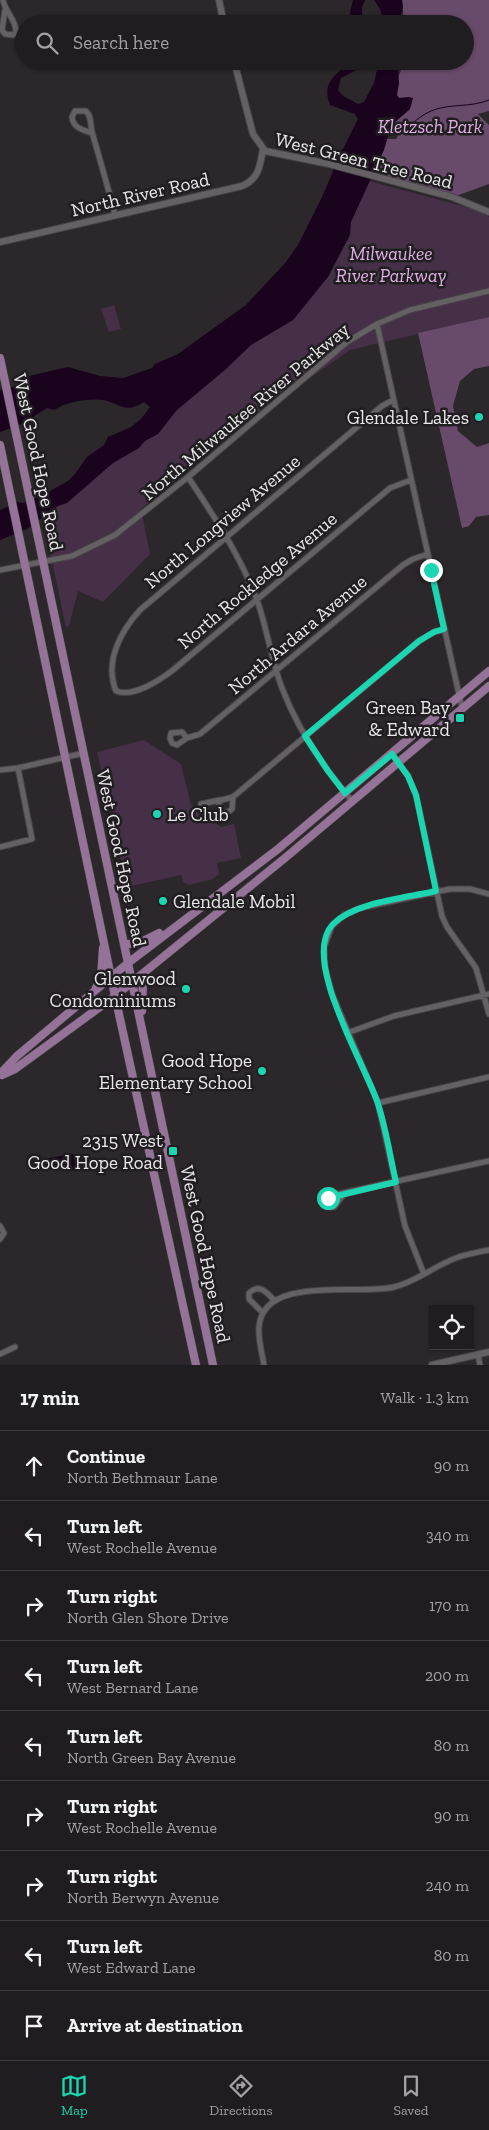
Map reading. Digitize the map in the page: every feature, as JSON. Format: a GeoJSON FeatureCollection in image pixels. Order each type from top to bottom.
{"type":"FeatureCollection","features":[{"type":"Feature","properties":{"kind":"main road","name":"West Good Hope Road"},"geometry":{"type":"LineString","coordinates":[[0,358],[213,1365]]}},
{"type":"Feature","properties":{"kind":"main road","name":"West Good Hope Road"},"geometry":{"type":"LineString","coordinates":[[0,446],[115,996],[196,1365]]}},
{"type":"Feature","properties":{"kind":"main road"},"geometry":{"type":"LineString","coordinates":[[0,1075],[16,1056],[111,977],[186,917],[278,849],[489,671]]}},
{"type":"Feature","properties":{"kind":"main road"},"geometry":{"type":"LineString","coordinates":[[0,1075],[15,1069],[115,996],[285,858],[489,686]]}},
{"type":"Feature","properties":{"kind":"main road"},"geometry":{"type":"LineString","coordinates":[[124,944],[141,943],[186,917]]}},
{"type":"Feature","properties":{"kind":"main road"},"geometry":{"type":"LineString","coordinates":[[94,992],[100,977],[104,940]]}},
{"type":"Feature","properties":{"kind":"main road"},"geometry":{"type":"LineString","coordinates":[[141,1026],[143,979],[146,970]]}},
{"type":"Feature","properties":{"kind":"main road"},"geometry":{"type":"LineString","coordinates":[[92,1013],[109,1008],[118,1010]]}},
{"type":"Feature","properties":{"kind":"street"},"geometry":{"type":"LineString","coordinates":[[2,0],[5,10],[15,25]]}},
{"type":"Feature","properties":{"kind":"street"},"geometry":{"type":"LineString","coordinates":[[218,0],[222,15]]}},
{"type":"Feature","properties":{"kind":"street"},"geometry":{"type":"LineString","coordinates":[[5,10],[2,30],[5,34],[13,35],[15,33]]}},
{"type":"Feature","properties":{"kind":"street","name":"West Green Tree Road"},"geometry":{"type":"LineString","coordinates":[[236,70],[250,125],[256,141],[263,149],[329,164],[452,197],[489,212]]}},
{"type":"Feature","properties":{"kind":"street"},"geometry":{"type":"LineString","coordinates":[[92,133],[74,124],[72,117],[75,111],[82,109],[88,113],[92,133],[100,153],[114,215]]}},
{"type":"Feature","properties":{"kind":"street","name":"North River Road"},"geometry":{"type":"LineString","coordinates":[[0,242],[247,184],[258,173],[263,149]]}},
{"type":"Feature","properties":{"kind":"street","name":"North Milwaukee River Parkway"},"geometry":{"type":"LineString","coordinates":[[0,570],[72,556],[102,543],[130,524],[188,477],[347,342],[378,324],[410,310],[489,291]]}},
{"type":"Feature","properties":{"kind":"street"},"geometry":{"type":"LineString","coordinates":[[378,324],[462,708]]}},
{"type":"Feature","properties":{"kind":"street","name":"North Longview Avenue"},"geometry":{"type":"LineString","coordinates":[[116,691],[112,675],[119,639],[123,631],[151,600],[382,406],[394,400]]}},
{"type":"Feature","properties":{"kind":"street"},"geometry":{"type":"LineString","coordinates":[[188,477],[227,536],[257,600],[276,671],[305,736],[328,771],[352,801]]}},
{"type":"Feature","properties":{"kind":"street","name":"North Rockledge Avenue"},"geometry":{"type":"LineString","coordinates":[[116,691],[125,692],[139,689],[165,676],[390,488],[411,480]]}},
{"type":"Feature","properties":{"kind":"street","name":"North Ardara Avenue"},"geometry":{"type":"LineString","coordinates":[[187,738],[194,737],[208,728],[403,566],[413,559],[428,554]]}},
{"type":"Feature","properties":{"kind":"street"},"geometry":{"type":"LineString","coordinates":[[201,804],[233,797],[419,641],[434,632],[444,629]]}},
{"type":"Feature","properties":{"kind":"street"},"geometry":{"type":"LineString","coordinates":[[0,770],[18,768],[84,753]]}},
{"type":"Feature","properties":{"kind":"street"},"geometry":{"type":"LineString","coordinates":[[392,754],[408,776],[416,795],[442,916],[447,927],[472,960],[487,994],[489,1014]]}},
{"type":"Feature","properties":{"kind":"street"},"geometry":{"type":"LineString","coordinates":[[0,847],[32,839],[18,768]]}},
{"type":"Feature","properties":{"kind":"street"},"geometry":{"type":"LineString","coordinates":[[220,800],[218,804],[220,809],[227,813],[232,809],[233,797]]}},
{"type":"Feature","properties":{"kind":"street"},"geometry":{"type":"LineString","coordinates":[[424,1274],[405,1226],[378,1103],[332,994],[324,960],[325,940],[332,926],[344,914],[360,908],[436,891],[462,888],[489,894]]}},
{"type":"Feature","properties":{"kind":"street"},"geometry":{"type":"LineString","coordinates":[[347,1033],[394,1016],[487,994]]}},
{"type":"Feature","properties":{"kind":"street"},"geometry":{"type":"LineString","coordinates":[[378,1103],[489,1077]]}},
{"type":"Feature","properties":{"kind":"street"},"geometry":{"type":"LineString","coordinates":[[344,1194],[489,1161]]}},
{"type":"Feature","properties":{"kind":"street"},"geometry":{"type":"LineString","coordinates":[[0,1226],[4,1233],[0,1239]]}},
{"type":"Feature","properties":{"kind":"street"},"geometry":{"type":"LineString","coordinates":[[264,1365],[259,1340],[259,1326],[263,1313],[275,1301],[289,1294],[312,1290],[378,1290],[394,1287],[456,1258],[489,1250]]}},
{"type":"Feature","properties":{"kind":"street"},"geometry":{"type":"LineString","coordinates":[[263,1313],[249,1299],[249,1293],[254,1288],[265,1290],[275,1301]]}},
{"type":"Feature","properties":{"kind":"street"},"geometry":{"type":"LineString","coordinates":[[0,1354],[15,1347]]}},
{"type":"Feature","properties":{"kind":"street"},"geometry":{"type":"LineString","coordinates":[[432,1365],[489,1352]]}},
{"type":"Feature","properties":{"kind":"street"},"geometry":{"type":"LineString","coordinates":[[478,1355],[480,1365]]}},
{"type":"Feature","properties":{"kind":"green space","name":"Kletzsch Park"},"geometry":{"type":"Polygon","coordinates":[[[402,0],[489,0],[489,111],[478,114],[489,125],[489,184],[456,196],[374,172],[387,139],[396,139],[398,136],[390,129],[410,109],[405,98],[399,98],[396,94],[401,70],[474,70],[474,15],[403,15],[402,0]]]}},
{"type":"Feature","properties":{"kind":"green space","name":"Milwaukee River Parkway"},"geometry":{"type":"Polygon","coordinates":[[[369,181],[477,210],[489,217],[489,317],[350,350],[304,382],[302,375],[141,509],[150,554],[103,602],[78,591],[69,626],[66,627],[40,505],[126,438],[369,181]]]}},
{"type":"Feature","properties":{"kind":"green space"},"geometry":{"type":"Polygon","coordinates":[[[114,305],[121,329],[109,332],[101,309],[114,305]]]}},
{"type":"Feature","properties":{"kind":"green space"},"geometry":{"type":"Polygon","coordinates":[[[489,317],[489,366],[474,369],[460,381],[453,406],[458,431],[477,447],[489,443],[489,515],[476,517],[469,526],[462,528],[418,333],[489,317]]]}},
{"type":"Feature","properties":{"kind":"green space","name":"Le Club"},"geometry":{"type":"Polygon","coordinates":[[[144,740],[181,764],[191,805],[221,827],[234,824],[241,858],[217,863],[219,874],[213,879],[189,885],[183,882],[181,875],[127,887],[97,752],[144,740]]]}},
{"type":"Feature","properties":{"kind":"shaded area"},"geometry":{"type":"Polygon","coordinates":[[[353,0],[365,0],[362,7],[362,15],[350,15],[353,0]]]}},
{"type":"Feature","properties":{"kind":"shaded area"},"geometry":{"type":"Polygon","coordinates":[[[374,0],[402,0],[401,15],[382,15],[374,0]]]}},
{"type":"Feature","properties":{"kind":"shaded area"},"geometry":{"type":"Polygon","coordinates":[[[341,70],[356,70],[341,78],[338,90],[343,96],[358,104],[364,102],[374,83],[377,70],[398,70],[399,83],[397,95],[399,98],[413,98],[410,109],[390,129],[384,150],[351,222],[350,235],[328,277],[293,320],[251,345],[226,369],[177,410],[158,434],[113,463],[67,503],[58,506],[27,529],[0,540],[0,510],[18,502],[23,503],[41,496],[68,481],[87,457],[104,445],[108,437],[131,427],[141,419],[150,407],[144,402],[127,408],[103,400],[78,401],[54,410],[47,408],[22,424],[0,432],[0,390],[16,386],[19,381],[29,376],[68,367],[100,376],[123,378],[152,368],[155,364],[178,354],[246,305],[286,262],[298,245],[322,197],[332,174],[336,158],[344,147],[358,119],[355,114],[330,105],[327,90],[335,75],[341,70]]]}},
{"type":"Feature","properties":{"kind":"shaded area"},"geometry":{"type":"Polygon","coordinates":[[[75,1154],[80,1160],[79,1167],[73,1171],[55,1167],[46,1171],[42,1167],[42,1161],[45,1159],[75,1154]]]}},
{"type":"Feature","properties":{"kind":"waterway"},"geometry":{"type":"LineString","coordinates":[[387,135],[400,132],[431,111],[489,100]]}},
{"type":"Feature","properties":{"kind":"place","name":"Glendale Lakes"},"geometry":{"type":"Point","coordinates":[479,417]}},
{"type":"Feature","properties":{"kind":"place","name":"Green Bay & Edward"},"geometry":{"type":"Point","coordinates":[460,718]}},
{"type":"Feature","properties":{"kind":"place","name":"Le Club"},"geometry":{"type":"Point","coordinates":[157,814]}},
{"type":"Feature","properties":{"kind":"place","name":"Glendale Mobil"},"geometry":{"type":"Point","coordinates":[163,901]}},
{"type":"Feature","properties":{"kind":"place","name":"Glenwood Condominiums"},"geometry":{"type":"Point","coordinates":[186,989]}},
{"type":"Feature","properties":{"kind":"place","name":"Good Hope Elementary School"},"geometry":{"type":"Point","coordinates":[262,1071]}},
{"type":"Feature","properties":{"kind":"place","name":"2315 West Good Hope Road"},"geometry":{"type":"Point","coordinates":[173,1151]}},
{"type":"Feature","properties":{"kind":"route"},"geometry":{"type":"LineString","coordinates":[[328,1198],[334,1195],[396,1182],[378,1103],[332,994],[324,960],[325,940],[332,926],[344,914],[360,908],[436,891],[416,795],[408,776],[392,754],[345,793],[305,736],[419,641],[427,635],[444,629],[431,570]]}}]}
